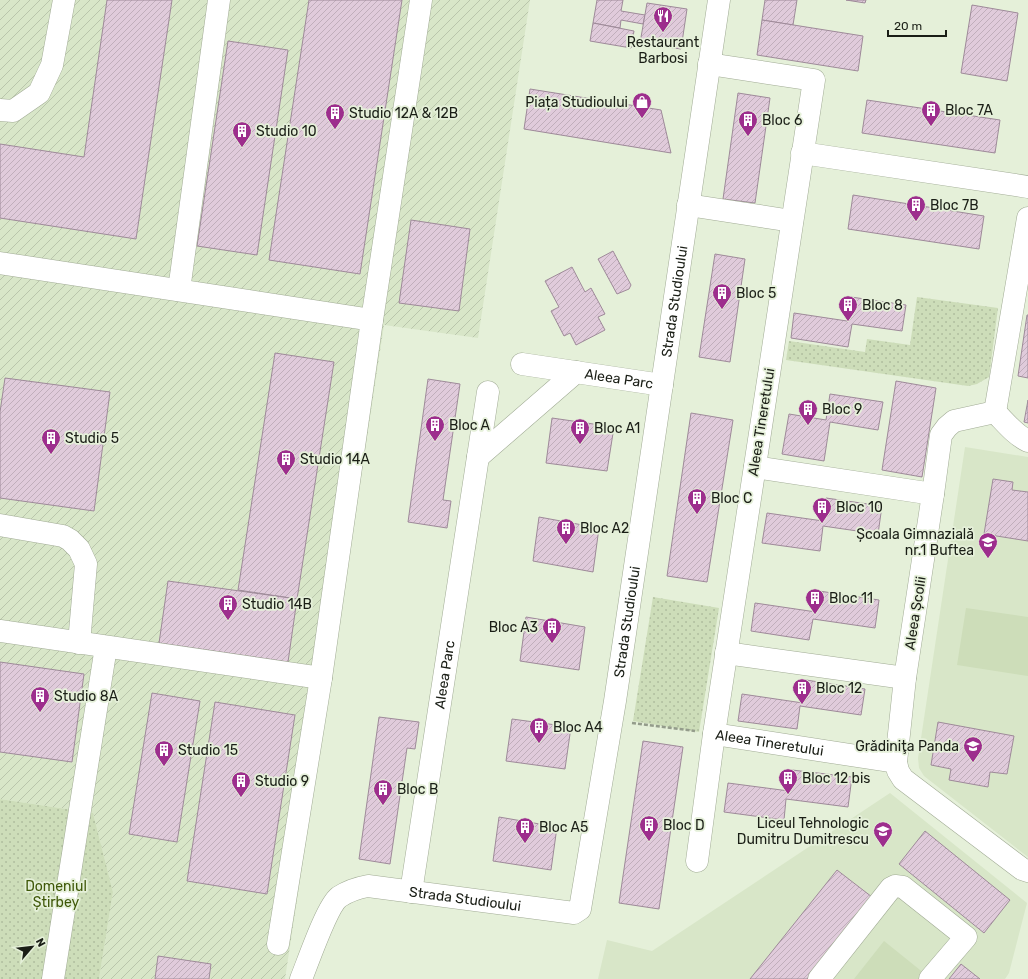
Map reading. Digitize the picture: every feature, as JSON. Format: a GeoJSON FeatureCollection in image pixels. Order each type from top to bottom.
{"type":"FeatureCollection","features":[{"type":"Feature","properties":{"kind":"street"},"geometry":{"type":"LineString","coordinates":[[0,110],[13,111],[39,93],[52,65],[64,0]]}},
{"type":"Feature","properties":{"kind":"street"},"geometry":{"type":"LineString","coordinates":[[178,290],[219,0]]}},
{"type":"Feature","properties":{"kind":"street"},"geometry":{"type":"LineString","coordinates":[[278,944],[321,678],[372,320],[421,0]]}},
{"type":"Feature","properties":{"kind":"street","name":"Strada Studioului"},"geometry":{"type":"LineString","coordinates":[[301,979],[329,910],[338,898],[352,890],[368,886],[574,913],[580,909],[615,700],[719,0]]}},
{"type":"Feature","properties":{"kind":"street","name":"Aleea Tineretului"},"geometry":{"type":"LineString","coordinates":[[709,64],[814,80],[714,734],[896,762]]}},
{"type":"Feature","properties":{"kind":"street"},"geometry":{"type":"LineString","coordinates":[[802,153],[1028,187]]}},
{"type":"Feature","properties":{"kind":"street"},"geometry":{"type":"LineString","coordinates":[[688,206],[792,222]]}},
{"type":"Feature","properties":{"kind":"street"},"geometry":{"type":"LineString","coordinates":[[1028,218],[1022,290],[994,412],[1022,438],[1028,441]]}},
{"type":"Feature","properties":{"kind":"street"},"geometry":{"type":"LineString","coordinates":[[0,263],[372,320]]}},
{"type":"Feature","properties":{"kind":"street","name":"Aleea Parc"},"geometry":{"type":"LineString","coordinates":[[522,364],[662,386]]}},
{"type":"Feature","properties":{"kind":"street","name":"Aleea Parc"},"geometry":{"type":"LineString","coordinates":[[478,457],[576,372]]}},
{"type":"Feature","properties":{"kind":"street","name":"Aleea Parc"},"geometry":{"type":"LineString","coordinates":[[411,892],[488,392]]}},
{"type":"Feature","properties":{"kind":"street","name":"Aleea Școlii"},"geometry":{"type":"LineString","coordinates":[[896,762],[905,678],[941,435],[946,427],[954,421],[994,412]]}},
{"type":"Feature","properties":{"kind":"street"},"geometry":{"type":"LineString","coordinates":[[754,467],[933,494]]}},
{"type":"Feature","properties":{"kind":"street"},"geometry":{"type":"LineString","coordinates":[[0,525],[63,536],[70,540],[79,549],[86,564],[79,643]]}},
{"type":"Feature","properties":{"kind":"street"},"geometry":{"type":"LineString","coordinates":[[0,631],[321,678]]}},
{"type":"Feature","properties":{"kind":"street"},"geometry":{"type":"LineString","coordinates":[[53,979],[106,647]]}},
{"type":"Feature","properties":{"kind":"street"},"geometry":{"type":"LineString","coordinates":[[726,653],[905,678]]}},
{"type":"Feature","properties":{"kind":"street"},"geometry":{"type":"LineString","coordinates":[[697,861],[714,734]]}},
{"type":"Feature","properties":{"kind":"street"},"geometry":{"type":"LineString","coordinates":[[896,762],[898,771],[903,779],[1025,870]]}},
{"type":"Feature","properties":{"kind":"street"},"geometry":{"type":"LineString","coordinates":[[819,979],[890,888],[895,886],[903,887],[966,937],[930,979]]}},
{"type":"Feature","properties":{"kind":"path"},"geometry":{"type":"LineString","coordinates":[[615,700],[626,722],[714,734]]}},
{"type":"Feature","properties":{"kind":"shaded area"},"geometry":{"type":"Polygon","coordinates":[[[0,0],[530,0],[478,338],[384,325],[285,979],[99,979],[113,892],[93,813],[0,799],[0,0]]]}},
{"type":"Feature","properties":{"kind":"shaded area"},"geometry":{"type":"Polygon","coordinates":[[[965,447],[1028,457],[1028,857],[924,776],[919,768],[918,758],[965,447]]]}},
{"type":"Feature","properties":{"kind":"shaded area","name":"Liceul Tehnologic Dumitru Dumitrescu"},"geometry":{"type":"Polygon","coordinates":[[[890,793],[1027,903],[1009,973],[1005,979],[598,979],[607,940],[652,951],[890,793]]]}},
{"type":"Feature","properties":{"kind":"green space"},"geometry":{"type":"Polygon","coordinates":[[[917,297],[998,308],[989,377],[977,384],[968,386],[786,360],[789,341],[865,352],[867,339],[910,345],[917,297]]]}},
{"type":"Feature","properties":{"kind":"green space"},"geometry":{"type":"Polygon","coordinates":[[[653,597],[719,608],[699,732],[633,721],[653,597]]]}},
{"type":"Feature","properties":{"kind":"green space"},"geometry":{"type":"Polygon","coordinates":[[[966,608],[1028,617],[1028,676],[957,665],[966,608]]]}},
{"type":"Feature","properties":{"kind":"green space","name":"Domeniul Știrbey"},"geometry":{"type":"Polygon","coordinates":[[[0,799],[93,813],[113,892],[99,979],[0,979],[0,799]]]}},
{"type":"Feature","properties":{"kind":"green space"},"geometry":{"type":"Polygon","coordinates":[[[884,941],[925,974],[921,979],[854,979],[884,941]]]}},
{"type":"Feature","properties":{"kind":"building"},"geometry":{"type":"Polygon","coordinates":[[[107,0],[172,0],[136,239],[0,218],[0,144],[84,157],[107,0]]]}},
{"type":"Feature","properties":{"kind":"building","name":"Studio 12A & 12B"},"geometry":{"type":"Polygon","coordinates":[[[309,0],[402,0],[360,274],[269,260],[309,0]]]}},
{"type":"Feature","properties":{"kind":"building"},"geometry":{"type":"Polygon","coordinates":[[[597,0],[623,0],[621,11],[645,15],[643,24],[621,20],[620,28],[593,23],[597,0]]]}},
{"type":"Feature","properties":{"kind":"building"},"geometry":{"type":"Polygon","coordinates":[[[765,0],[797,0],[793,25],[762,20],[765,0]]]}},
{"type":"Feature","properties":{"kind":"building"},"geometry":{"type":"Polygon","coordinates":[[[846,0],[866,0],[865,3],[846,0]]]}},
{"type":"Feature","properties":{"kind":"building","name":"Restaurant Barbosi"},"geometry":{"type":"Polygon","coordinates":[[[647,3],[687,9],[681,49],[640,43],[647,3]]]}},
{"type":"Feature","properties":{"kind":"building"},"geometry":{"type":"Polygon","coordinates":[[[972,5],[1018,13],[1007,81],[961,73],[972,5]]]}},
{"type":"Feature","properties":{"kind":"building"},"geometry":{"type":"Polygon","coordinates":[[[762,20],[863,36],[858,71],[757,55],[762,20]]]}},
{"type":"Feature","properties":{"kind":"building"},"geometry":{"type":"Polygon","coordinates":[[[593,23],[634,31],[631,48],[590,41],[593,23]]]}},
{"type":"Feature","properties":{"kind":"building","name":"Studio 10"},"geometry":{"type":"Polygon","coordinates":[[[228,41],[288,50],[257,255],[197,246],[228,41]]]}},
{"type":"Feature","properties":{"kind":"building"},"geometry":{"type":"Polygon","coordinates":[[[530,89],[661,110],[671,153],[524,129],[530,89]]]}},
{"type":"Feature","properties":{"kind":"building","name":"Bloc 6"},"geometry":{"type":"Polygon","coordinates":[[[738,93],[770,98],[755,203],[723,199],[738,93]]]}},
{"type":"Feature","properties":{"kind":"building","name":"Bloc 7A"},"geometry":{"type":"Polygon","coordinates":[[[867,100],[1000,120],[995,153],[862,133],[867,100]]]}},
{"type":"Feature","properties":{"kind":"building","name":"Bloc 7B"},"geometry":{"type":"Polygon","coordinates":[[[853,195],[984,216],[979,249],[848,229],[853,195]]]}},
{"type":"Feature","properties":{"kind":"building"},"geometry":{"type":"Polygon","coordinates":[[[411,220],[470,229],[459,311],[399,303],[411,220]]]}},
{"type":"Feature","properties":{"kind":"building"},"geometry":{"type":"Polygon","coordinates":[[[613,251],[631,285],[629,289],[617,294],[598,259],[613,251]]]}},
{"type":"Feature","properties":{"kind":"building","name":"Bloc 5"},"geometry":{"type":"Polygon","coordinates":[[[715,254],[745,259],[730,362],[699,357],[715,254]]]}},
{"type":"Feature","properties":{"kind":"building"},"geometry":{"type":"Polygon","coordinates":[[[572,267],[585,292],[591,288],[605,314],[598,317],[605,330],[576,345],[570,333],[564,336],[551,311],[559,307],[545,281],[572,267]]]}},
{"type":"Feature","properties":{"kind":"building","name":"Bloc 8"},"geometry":{"type":"Polygon","coordinates":[[[851,297],[906,305],[902,331],[852,324],[848,347],[791,338],[794,313],[847,321],[851,297]]]}},
{"type":"Feature","properties":{"kind":"building"},"geometry":{"type":"Polygon","coordinates":[[[1028,315],[1028,378],[1018,376],[1028,315]]]}},
{"type":"Feature","properties":{"kind":"building","name":"Studio 14A"},"geometry":{"type":"Polygon","coordinates":[[[275,353],[334,362],[297,599],[238,590],[275,353]]]}},
{"type":"Feature","properties":{"kind":"building","name":"Studio 5"},"geometry":{"type":"Polygon","coordinates":[[[5,378],[110,392],[94,511],[0,498],[0,412],[5,378]]]}},
{"type":"Feature","properties":{"kind":"building","name":"Bloc A"},"geometry":{"type":"Polygon","coordinates":[[[428,379],[460,384],[443,500],[451,501],[447,528],[408,522],[428,379]]]}},
{"type":"Feature","properties":{"kind":"building"},"geometry":{"type":"Polygon","coordinates":[[[896,381],[936,388],[922,477],[882,470],[896,381]]]}},
{"type":"Feature","properties":{"kind":"building","name":"Bloc 9"},"geometry":{"type":"Polygon","coordinates":[[[830,394],[883,402],[878,430],[830,422],[824,461],[782,454],[789,414],[826,420],[830,394]]]}},
{"type":"Feature","properties":{"kind":"building"},"geometry":{"type":"Polygon","coordinates":[[[1028,400],[1028,423],[1024,422],[1028,400]]]}},
{"type":"Feature","properties":{"kind":"building","name":"Bloc C"},"geometry":{"type":"Polygon","coordinates":[[[691,413],[733,420],[707,582],[667,576],[691,413]]]}},
{"type":"Feature","properties":{"kind":"building","name":"Bloc A1"},"geometry":{"type":"Polygon","coordinates":[[[552,418],[614,427],[607,471],[546,463],[552,418]]]}},
{"type":"Feature","properties":{"kind":"building"},"geometry":{"type":"Polygon","coordinates":[[[993,479],[1013,482],[1012,490],[1028,492],[1028,541],[984,534],[993,479]]]}},
{"type":"Feature","properties":{"kind":"building","name":"Bloc 10"},"geometry":{"type":"Polygon","coordinates":[[[826,498],[882,506],[878,534],[823,526],[820,551],[762,543],[767,513],[823,521],[826,498]]]}},
{"type":"Feature","properties":{"kind":"building","name":"Bloc A2"},"geometry":{"type":"Polygon","coordinates":[[[539,517],[599,528],[593,572],[533,561],[539,517]]]}},
{"type":"Feature","properties":{"kind":"building","name":"Studio 14B"},"geometry":{"type":"Polygon","coordinates":[[[168,581],[297,599],[288,662],[159,643],[168,581]]]}},
{"type":"Feature","properties":{"kind":"building","name":"Bloc 11"},"geometry":{"type":"Polygon","coordinates":[[[819,591],[879,600],[875,628],[813,619],[809,640],[751,631],[755,603],[816,612],[819,591]]]}},
{"type":"Feature","properties":{"kind":"building","name":"Bloc A3"},"geometry":{"type":"Polygon","coordinates":[[[526,617],[585,627],[579,670],[520,661],[526,617]]]}},
{"type":"Feature","properties":{"kind":"building","name":"Studio 8A"},"geometry":{"type":"Polygon","coordinates":[[[0,662],[84,674],[72,762],[0,752],[0,662]]]}},
{"type":"Feature","properties":{"kind":"building","name":"Bloc 12"},"geometry":{"type":"Polygon","coordinates":[[[806,680],[865,689],[861,715],[800,706],[797,729],[738,721],[742,694],[803,703],[806,680]]]}},
{"type":"Feature","properties":{"kind":"building","name":"Studio 15"},"geometry":{"type":"Polygon","coordinates":[[[152,693],[200,701],[177,842],[129,834],[152,693]]]}},
{"type":"Feature","properties":{"kind":"building","name":"Studio 9"},"geometry":{"type":"Polygon","coordinates":[[[215,702],[295,715],[267,894],[187,881],[215,702]]]}},
{"type":"Feature","properties":{"kind":"building","name":"Bloc B"},"geometry":{"type":"Polygon","coordinates":[[[379,717],[419,722],[415,749],[407,748],[390,864],[359,859],[379,717]]]}},
{"type":"Feature","properties":{"kind":"building","name":"Bloc A4"},"geometry":{"type":"Polygon","coordinates":[[[512,719],[571,727],[565,769],[506,761],[512,719]]]}},
{"type":"Feature","properties":{"kind":"building"},"geometry":{"type":"Polygon","coordinates":[[[938,722],[1014,736],[1007,774],[990,772],[988,787],[949,780],[951,769],[931,765],[938,722]]]}},
{"type":"Feature","properties":{"kind":"building","name":"Bloc D"},"geometry":{"type":"Polygon","coordinates":[[[643,741],[683,747],[659,909],[619,903],[643,741]]]}},
{"type":"Feature","properties":{"kind":"building","name":"Bloc 12 bis"},"geometry":{"type":"Polygon","coordinates":[[[792,770],[852,777],[848,807],[786,799],[784,820],[724,812],[728,783],[789,791],[792,770]]]}},
{"type":"Feature","properties":{"kind":"building","name":"Bloc A5"},"geometry":{"type":"Polygon","coordinates":[[[499,817],[557,827],[551,870],[493,861],[499,817]]]}},
{"type":"Feature","properties":{"kind":"building"},"geometry":{"type":"Polygon","coordinates":[[[925,831],[1010,900],[984,933],[899,864],[925,831]]]}},
{"type":"Feature","properties":{"kind":"building"},"geometry":{"type":"Polygon","coordinates":[[[837,870],[872,897],[807,979],[750,979],[837,870]]]}},
{"type":"Feature","properties":{"kind":"building"},"geometry":{"type":"Polygon","coordinates":[[[158,956],[211,964],[209,979],[155,979],[158,956]]]}},
{"type":"Feature","properties":{"kind":"building"},"geometry":{"type":"Polygon","coordinates":[[[961,964],[980,979],[949,979],[961,964]]]}},
{"type":"Feature","properties":{"kind":"place","name":"Restaurant Barbosi"},"geometry":{"type":"Point","coordinates":[663,33]}},
{"type":"Feature","properties":{"kind":"place","name":"Piața Studioului"},"geometry":{"type":"Point","coordinates":[642,119]}},
{"type":"Feature","properties":{"kind":"place","name":"Bloc 7A"},"geometry":{"type":"Point","coordinates":[931,127]}},
{"type":"Feature","properties":{"kind":"place","name":"Studio 12A & 12B"},"geometry":{"type":"Point","coordinates":[335,130]}},
{"type":"Feature","properties":{"kind":"place","name":"Bloc 6"},"geometry":{"type":"Point","coordinates":[748,137]}},
{"type":"Feature","properties":{"kind":"place","name":"Studio 10"},"geometry":{"type":"Point","coordinates":[242,148]}},
{"type":"Feature","properties":{"kind":"place","name":"Bloc 7B"},"geometry":{"type":"Point","coordinates":[916,222]}},
{"type":"Feature","properties":{"kind":"place","name":"Bloc 5"},"geometry":{"type":"Point","coordinates":[722,310]}},
{"type":"Feature","properties":{"kind":"place","name":"Bloc 8"},"geometry":{"type":"Point","coordinates":[848,322]}},
{"type":"Feature","properties":{"kind":"place","name":"Bloc 9"},"geometry":{"type":"Point","coordinates":[808,426]}},
{"type":"Feature","properties":{"kind":"place","name":"Bloc A"},"geometry":{"type":"Point","coordinates":[435,442]}},
{"type":"Feature","properties":{"kind":"place","name":"Bloc A1"},"geometry":{"type":"Point","coordinates":[580,445]}},
{"type":"Feature","properties":{"kind":"place","name":"Studio 5"},"geometry":{"type":"Point","coordinates":[51,455]}},
{"type":"Feature","properties":{"kind":"place","name":"Studio 14A"},"geometry":{"type":"Point","coordinates":[286,476]}},
{"type":"Feature","properties":{"kind":"place","name":"Bloc C"},"geometry":{"type":"Point","coordinates":[697,515]}},
{"type":"Feature","properties":{"kind":"place","name":"Bloc 10"},"geometry":{"type":"Point","coordinates":[822,524]}},
{"type":"Feature","properties":{"kind":"place","name":"Bloc A2"},"geometry":{"type":"Point","coordinates":[566,545]}},
{"type":"Feature","properties":{"kind":"place","name":"Școala Gimnazială nr.1 Buftea"},"geometry":{"type":"Point","coordinates":[988,559]}},
{"type":"Feature","properties":{"kind":"place","name":"Bloc 11"},"geometry":{"type":"Point","coordinates":[815,615]}},
{"type":"Feature","properties":{"kind":"place","name":"Studio 14B"},"geometry":{"type":"Point","coordinates":[228,621]}},
{"type":"Feature","properties":{"kind":"place","name":"Bloc A3"},"geometry":{"type":"Point","coordinates":[552,644]}},
{"type":"Feature","properties":{"kind":"place","name":"Bloc 12"},"geometry":{"type":"Point","coordinates":[802,705]}},
{"type":"Feature","properties":{"kind":"place","name":"Studio 8A"},"geometry":{"type":"Point","coordinates":[40,713]}},
{"type":"Feature","properties":{"kind":"place","name":"Bloc A4"},"geometry":{"type":"Point","coordinates":[539,744]}},
{"type":"Feature","properties":{"kind":"place","name":"Grădiniţa Panda"},"geometry":{"type":"Point","coordinates":[973,763]}},
{"type":"Feature","properties":{"kind":"place","name":"Studio 15"},"geometry":{"type":"Point","coordinates":[164,767]}},
{"type":"Feature","properties":{"kind":"place","name":"Bloc 12 bis"},"geometry":{"type":"Point","coordinates":[788,795]}},
{"type":"Feature","properties":{"kind":"place","name":"Studio 9"},"geometry":{"type":"Point","coordinates":[241,798]}},
{"type":"Feature","properties":{"kind":"place","name":"Bloc B"},"geometry":{"type":"Point","coordinates":[383,806]}},
{"type":"Feature","properties":{"kind":"place","name":"Bloc D"},"geometry":{"type":"Point","coordinates":[649,842]}},
{"type":"Feature","properties":{"kind":"place","name":"Bloc A5"},"geometry":{"type":"Point","coordinates":[525,844]}},
{"type":"Feature","properties":{"kind":"place","name":"Liceul Tehnologic Dumitru Dumitrescu"},"geometry":{"type":"Point","coordinates":[883,848]}}]}
